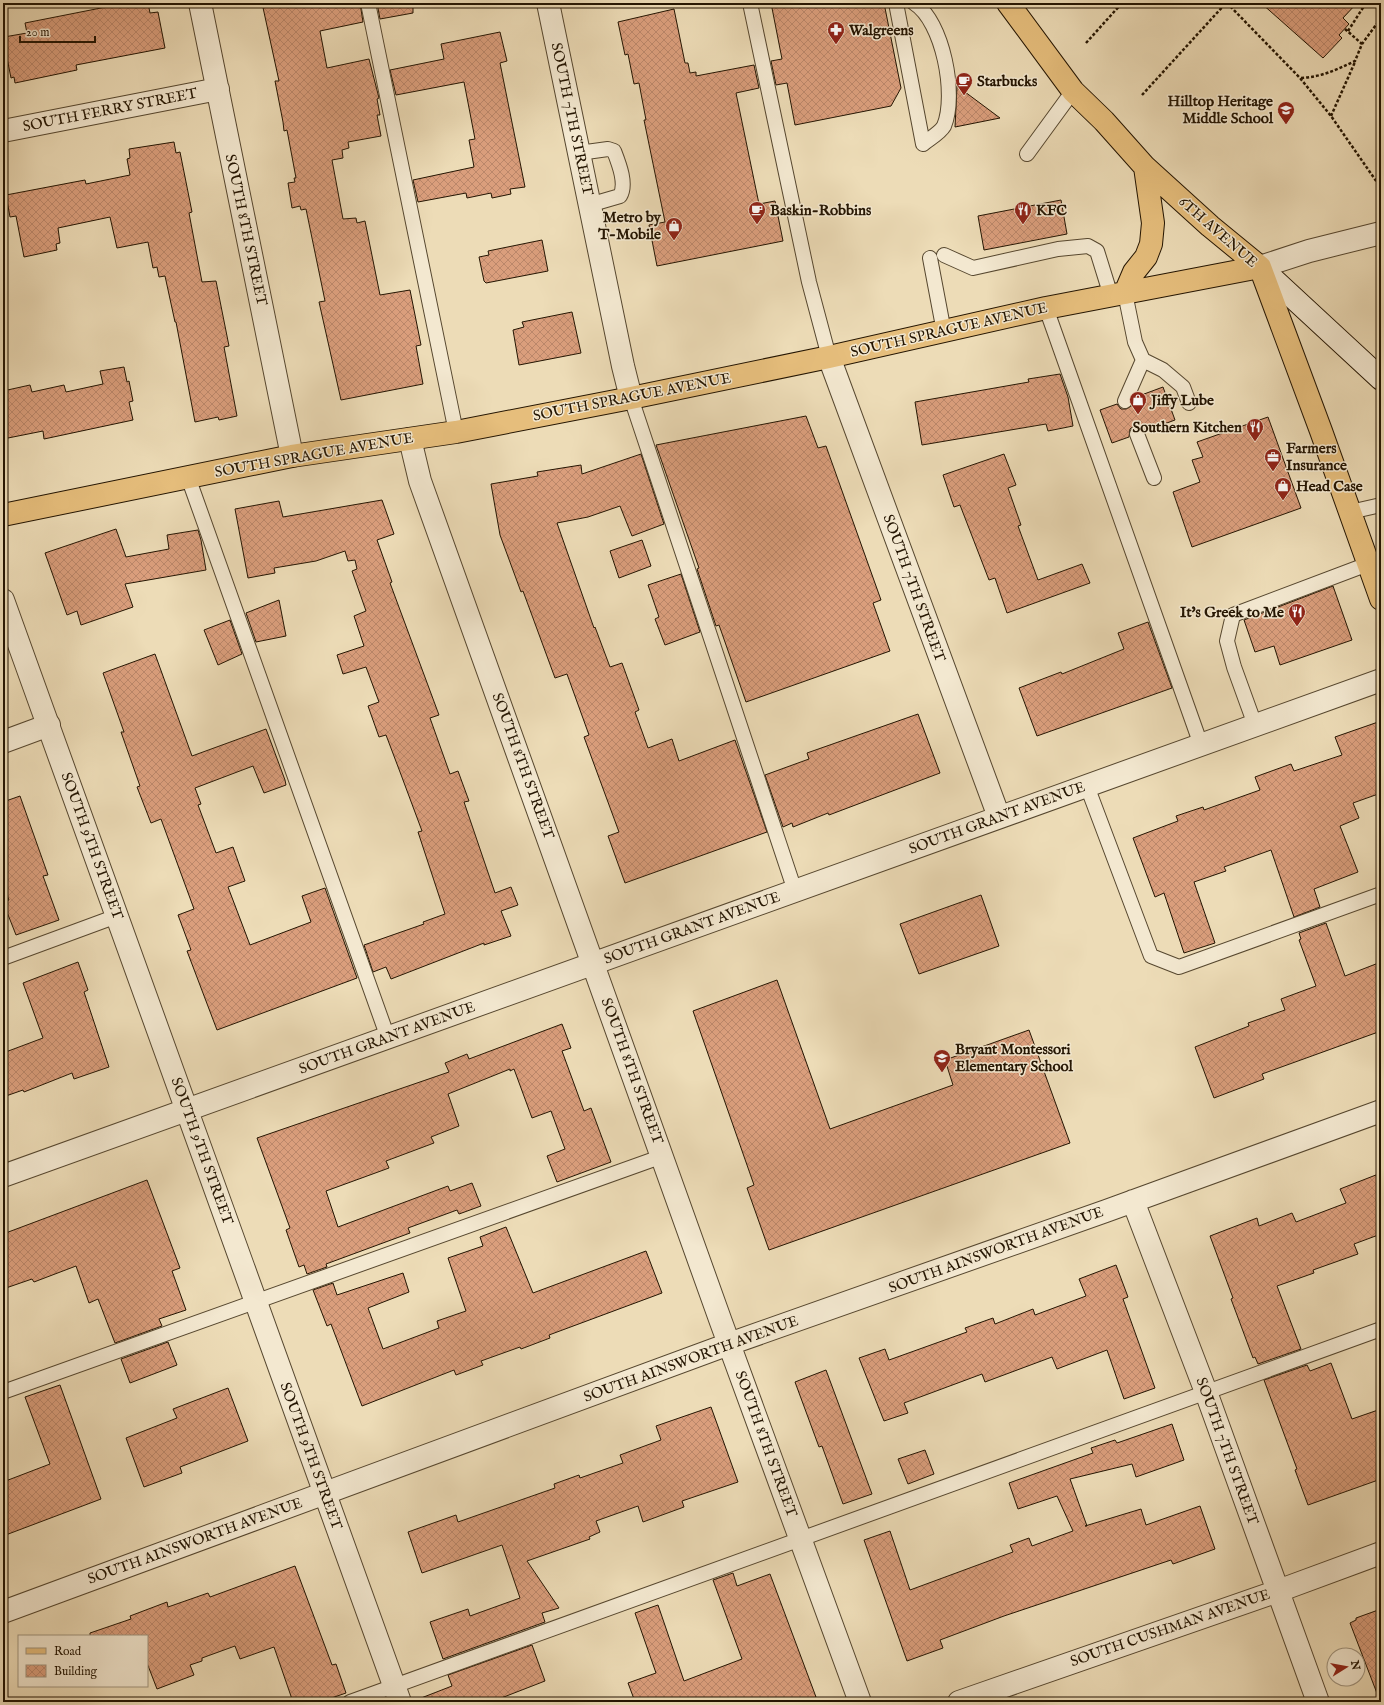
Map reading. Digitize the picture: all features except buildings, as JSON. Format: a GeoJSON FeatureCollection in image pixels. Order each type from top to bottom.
{"type":"FeatureCollection","features":[{"type":"Feature","properties":{"kind":"main road","name":"6TH AVENUE"},"geometry":{"type":"LineString","coordinates":[[1008,3],[1073,91],[1104,121],[1145,167],[1210,226],[1260,267],[1381,599]]}},
{"type":"Feature","properties":{"kind":"main road"},"geometry":{"type":"LineString","coordinates":[[1118,294],[1146,257],[1151,244],[1153,223],[1145,167]]}},
{"type":"Feature","properties":{"kind":"main road","name":"SOUTH SPRAGUE AVENUE"},"geometry":{"type":"LineString","coordinates":[[3,515],[292,456],[456,432],[631,398],[829,357],[1046,308],[1260,267]]}},
{"type":"Feature","properties":{"kind":"street","name":"SOUTH 8TH STREET"},"geometry":{"type":"LineString","coordinates":[[200,3],[292,456]]}},
{"type":"Feature","properties":{"kind":"street","name":"SOUTH 7TH STREET"},"geometry":{"type":"LineString","coordinates":[[548,3],[623,366],[631,398]]}},
{"type":"Feature","properties":{"kind":"street","name":"SOUTH FERRY STREET"},"geometry":{"type":"LineString","coordinates":[[3,131],[218,89]]}},
{"type":"Feature","properties":{"kind":"street"},"geometry":{"type":"LineString","coordinates":[[1381,233],[1309,251],[1260,267],[1381,379]]}},
{"type":"Feature","properties":{"kind":"street","name":"SOUTH 7TH STREET"},"geometry":{"type":"LineString","coordinates":[[829,357],[999,817]]}},
{"type":"Feature","properties":{"kind":"street","name":"SOUTH 8TH STREET"},"geometry":{"type":"LineString","coordinates":[[410,439],[420,481],[663,1156],[729,1344],[860,1702]]}},
{"type":"Feature","properties":{"kind":"street","name":"SOUTH 9TH STREET"},"geometry":{"type":"LineString","coordinates":[[3,600],[397,1694]]}},
{"type":"Feature","properties":{"kind":"street","name":"SOUTH GRANT AVENUE"},"geometry":{"type":"LineString","coordinates":[[3,1176],[1381,680]]}},
{"type":"Feature","properties":{"kind":"street"},"geometry":{"type":"LineString","coordinates":[[3,742],[49,725]]}},
{"type":"Feature","properties":{"kind":"street","name":"SOUTH AINSWORTH AVENUE"},"geometry":{"type":"LineString","coordinates":[[3,1612],[729,1344],[1133,1202],[1381,1111]]}},
{"type":"Feature","properties":{"kind":"street","name":"SOUTH 7TH STREET"},"geometry":{"type":"LineString","coordinates":[[1133,1202],[1206,1392],[1318,1702]]}},
{"type":"Feature","properties":{"kind":"street","name":"SOUTH CUSHMAN AVENUE"},"geometry":{"type":"LineString","coordinates":[[959,1702],[1278,1591],[1381,1553]]}},
{"type":"Feature","properties":{"kind":"lane"},"geometry":{"type":"LineString","coordinates":[[368,3],[456,432]]}},
{"type":"Feature","properties":{"kind":"lane"},"geometry":{"type":"LineString","coordinates":[[750,3],[809,282],[829,357]]}},
{"type":"Feature","properties":{"kind":"lane"},"geometry":{"type":"LineString","coordinates":[[896,3],[923,144],[943,127],[947,115],[947,67],[937,32],[923,8],[914,3]]}},
{"type":"Feature","properties":{"kind":"lane"},"geometry":{"type":"LineString","coordinates":[[1027,154],[1073,91]]}},
{"type":"Feature","properties":{"kind":"lane"},"geometry":{"type":"LineString","coordinates":[[579,153],[608,149],[614,151],[619,164],[624,190],[620,196],[589,204]]}},
{"type":"Feature","properties":{"kind":"lane"},"geometry":{"type":"LineString","coordinates":[[944,255],[973,268],[1058,249],[1088,246],[1097,251],[1118,294],[1143,360],[1163,370],[1183,388],[1189,404]]}},
{"type":"Feature","properties":{"kind":"lane"},"geometry":{"type":"LineString","coordinates":[[930,258],[944,332]]}},
{"type":"Feature","properties":{"kind":"lane"},"geometry":{"type":"LineString","coordinates":[[1046,308],[1201,745]]}},
{"type":"Feature","properties":{"kind":"lane"},"geometry":{"type":"LineString","coordinates":[[1125,401],[1143,360]]}},
{"type":"Feature","properties":{"kind":"lane"},"geometry":{"type":"LineString","coordinates":[[631,398],[795,891]]}},
{"type":"Feature","properties":{"kind":"lane"},"geometry":{"type":"LineString","coordinates":[[1137,434],[1154,478]]}},
{"type":"Feature","properties":{"kind":"lane"},"geometry":{"type":"LineString","coordinates":[[188,477],[388,1038]]}},
{"type":"Feature","properties":{"kind":"lane"},"geometry":{"type":"LineString","coordinates":[[1350,512],[1381,505]]}},
{"type":"Feature","properties":{"kind":"lane"},"geometry":{"type":"LineString","coordinates":[[1255,725],[1234,666],[1227,640],[1233,615],[1368,564]]}},
{"type":"Feature","properties":{"kind":"lane"},"geometry":{"type":"LineString","coordinates":[[1087,786],[1151,956],[1179,967],[1381,894]]}},
{"type":"Feature","properties":{"kind":"lane"},"geometry":{"type":"LineString","coordinates":[[3,958],[117,916]]}},
{"type":"Feature","properties":{"kind":"lane"},"geometry":{"type":"LineString","coordinates":[[3,1392],[663,1156]]}},
{"type":"Feature","properties":{"kind":"lane"},"geometry":{"type":"LineString","coordinates":[[350,1702],[397,1694],[801,1539],[1381,1329]]}},
{"type":"Feature","properties":{"kind":"path"},"geometry":{"type":"LineString","coordinates":[[1086,43],[1122,3]]}},
{"type":"Feature","properties":{"kind":"path"},"geometry":{"type":"LineString","coordinates":[[1142,95],[1226,3],[1300,78],[1331,116],[1381,188]]}},
{"type":"Feature","properties":{"kind":"path"},"geometry":{"type":"LineString","coordinates":[[1362,44],[1346,30],[1366,3]]}},
{"type":"Feature","properties":{"kind":"path"},"geometry":{"type":"LineString","coordinates":[[1331,116],[1362,44],[1381,18]]}},
{"type":"Feature","properties":{"kind":"path"},"geometry":{"type":"LineString","coordinates":[[1300,78],[1316,78],[1355,62]]}},
{"type":"Feature","properties":{"kind":"place","name":"Walgreens"},"geometry":{"type":"Point","coordinates":[836,45]}},
{"type":"Feature","properties":{"kind":"place","name":"Starbucks"},"geometry":{"type":"Point","coordinates":[964,96]}},
{"type":"Feature","properties":{"kind":"place","name":"Hilltop Heritage Middle School"},"geometry":{"type":"Point","coordinates":[1286,125]}},
{"type":"Feature","properties":{"kind":"place","name":"Baskin-Robbins"},"geometry":{"type":"Point","coordinates":[757,225]}},
{"type":"Feature","properties":{"kind":"place","name":"KFC"},"geometry":{"type":"Point","coordinates":[1023,225]}},
{"type":"Feature","properties":{"kind":"place","name":"Metro by T-Mobile"},"geometry":{"type":"Point","coordinates":[674,241]}},
{"type":"Feature","properties":{"kind":"place","name":"Jiffy Lube"},"geometry":{"type":"Point","coordinates":[1138,415]}},
{"type":"Feature","properties":{"kind":"place","name":"Southern Kitchen"},"geometry":{"type":"Point","coordinates":[1255,442]}},
{"type":"Feature","properties":{"kind":"place","name":"Farmers Insurance"},"geometry":{"type":"Point","coordinates":[1273,472]}},
{"type":"Feature","properties":{"kind":"place","name":"Head Case"},"geometry":{"type":"Point","coordinates":[1283,501]}},
{"type":"Feature","properties":{"kind":"place","name":"It's Greek to Me"},"geometry":{"type":"Point","coordinates":[1297,627]}},
{"type":"Feature","properties":{"kind":"place","name":"Bryant Montessori Elementary School"},"geometry":{"type":"Point","coordinates":[942,1073]}}]}
